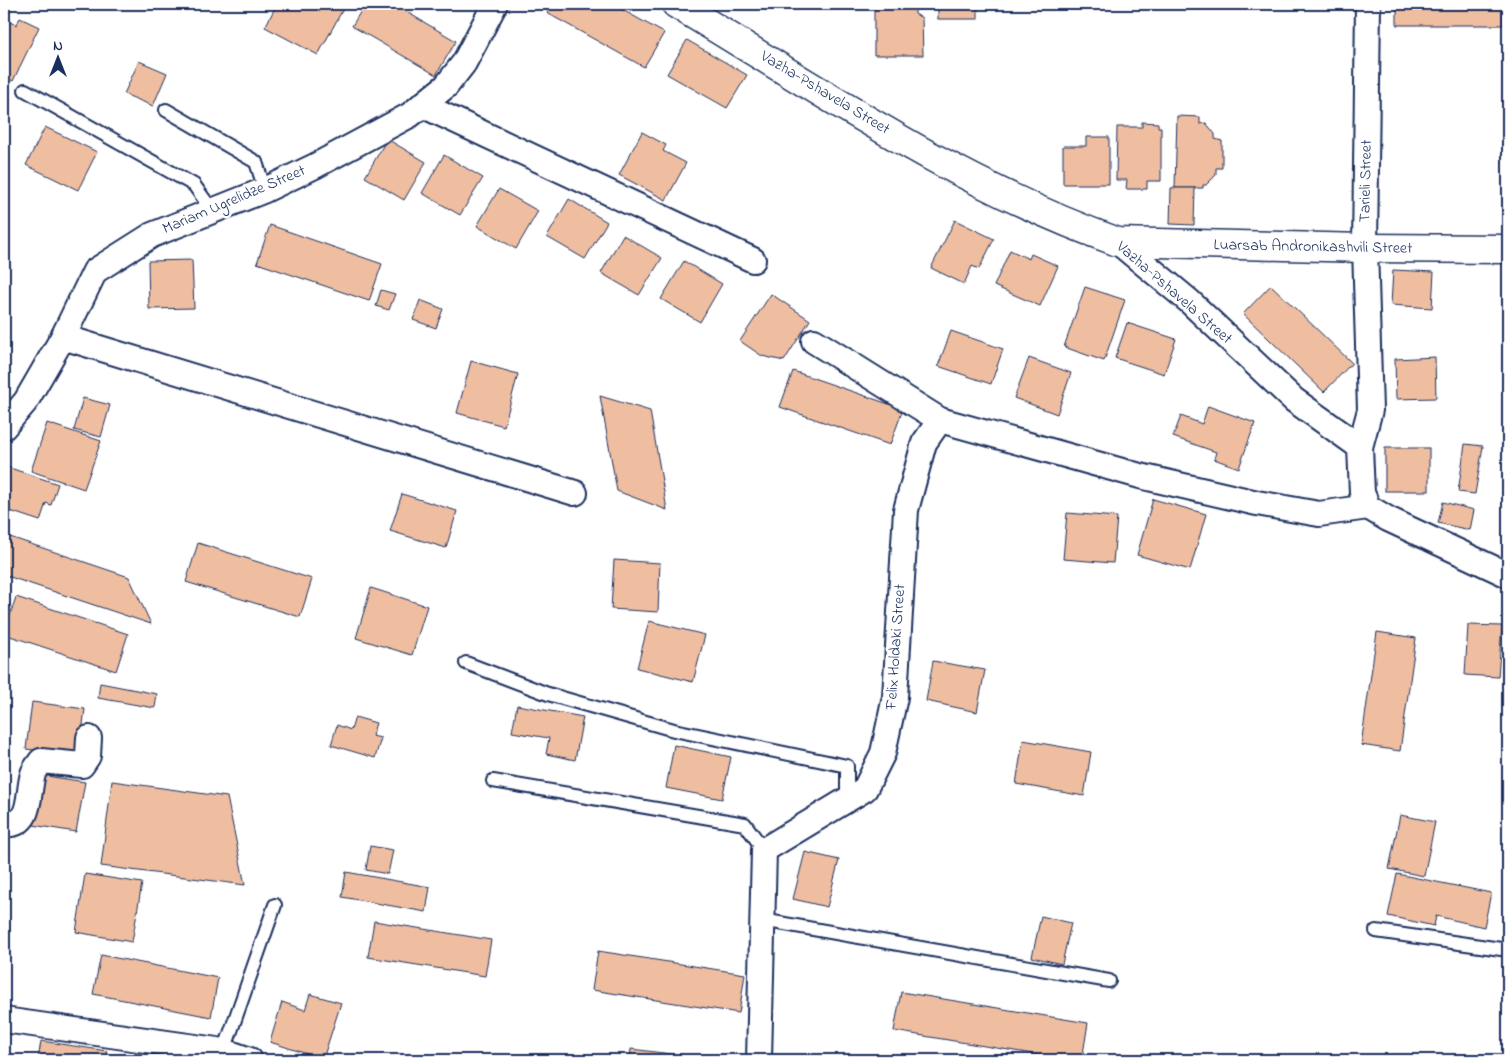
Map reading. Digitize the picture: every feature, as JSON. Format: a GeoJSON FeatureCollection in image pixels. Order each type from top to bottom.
{"type":"FeatureCollection","features":[{"type":"Feature","properties":{"kind":"street","name":"Mariam Ugrelidze Street"},"geometry":{"type":"LineString","coordinates":[[4,427],[26,401],[64,337],[95,271],[152,235],[264,190],[315,166],[410,115],[446,86],[464,63],[495,4]]}},
{"type":"Feature","properties":{"kind":"street","name":"Vazha-Pshavela Street"},"geometry":{"type":"LineString","coordinates":[[676,4],[922,151],[1022,202],[1084,230],[1118,242],[1189,301],[1294,400],[1360,447]]}},
{"type":"Feature","properties":{"kind":"street","name":"Tarieli Street"},"geometry":{"type":"LineString","coordinates":[[1360,447],[1370,410],[1365,248],[1368,4]]}},
{"type":"Feature","properties":{"kind":"street"},"geometry":{"type":"LineString","coordinates":[[422,105],[753,260]]}},
{"type":"Feature","properties":{"kind":"street","name":"Luarsab Andronikashvili Street"},"geometry":{"type":"LineString","coordinates":[[1118,242],[1365,248],[1508,249]]}},
{"type":"Feature","properties":{"kind":"street"},"geometry":{"type":"LineString","coordinates":[[64,337],[575,493]]}},
{"type":"Feature","properties":{"kind":"street"},"geometry":{"type":"LineString","coordinates":[[814,342],[940,420],[1140,476],[1258,503],[1319,514],[1368,507]]}},
{"type":"Feature","properties":{"kind":"street","name":"Felix Holdaki Street"},"geometry":{"type":"LineString","coordinates":[[764,850],[865,789],[883,753],[895,697],[906,510],[924,443],[940,420]]}},
{"type":"Feature","properties":{"kind":"street"},"geometry":{"type":"LineString","coordinates":[[1360,447],[1362,493],[1368,507],[1388,519],[1508,575]]}},
{"type":"Feature","properties":{"kind":"street"},"geometry":{"type":"LineString","coordinates":[[4,824],[14,825],[23,819],[27,808],[33,772],[42,761],[82,765],[88,756],[90,738]]}},
{"type":"Feature","properties":{"kind":"street"},"geometry":{"type":"LineString","coordinates":[[759,1060],[764,850]]}},
{"type":"Feature","properties":{"kind":"street"},"geometry":{"type":"LineString","coordinates":[[4,1020],[224,1051],[250,1060]]}},
{"type":"Feature","properties":{"kind":"lane"},"geometry":{"type":"LineString","coordinates":[[25,90],[194,185],[212,210]]}},
{"type":"Feature","properties":{"kind":"lane"},"geometry":{"type":"LineString","coordinates":[[166,110],[256,162],[264,190]]}},
{"type":"Feature","properties":{"kind":"lane"},"geometry":{"type":"LineString","coordinates":[[466,663],[548,694],[674,730],[847,766],[847,799]]}},
{"type":"Feature","properties":{"kind":"lane"},"geometry":{"type":"LineString","coordinates":[[493,781],[746,824],[764,850]]}},
{"type":"Feature","properties":{"kind":"lane"},"geometry":{"type":"LineString","coordinates":[[224,1051],[275,905]]}},
{"type":"Feature","properties":{"kind":"lane"},"geometry":{"type":"LineString","coordinates":[[762,920],[1109,981]]}},
{"type":"Feature","properties":{"kind":"lane"},"geometry":{"type":"LineString","coordinates":[[1376,931],[1508,950]]}},
{"type":"Feature","properties":{"kind":"building"},"geometry":{"type":"Polygon","coordinates":[[[277,4],[333,4],[343,9],[318,55],[265,27],[277,4]]]}},
{"type":"Feature","properties":{"kind":"building"},"geometry":{"type":"Polygon","coordinates":[[[365,4],[393,4],[456,41],[436,75],[352,26],[365,4]]]}},
{"type":"Feature","properties":{"kind":"building"},"geometry":{"type":"Polygon","coordinates":[[[552,4],[612,4],[664,33],[644,67],[547,13],[552,4]]]}},
{"type":"Feature","properties":{"kind":"building"},"geometry":{"type":"Polygon","coordinates":[[[874,4],[915,6],[915,14],[922,18],[923,55],[874,55],[874,4]]]}},
{"type":"Feature","properties":{"kind":"building"},"geometry":{"type":"Polygon","coordinates":[[[938,4],[978,4],[978,19],[938,19],[938,4]]]}},
{"type":"Feature","properties":{"kind":"building"},"geometry":{"type":"Polygon","coordinates":[[[1397,4],[1503,4],[1503,25],[1397,25],[1397,4]]]}},
{"type":"Feature","properties":{"kind":"building"},"geometry":{"type":"Polygon","coordinates":[[[20,18],[39,27],[13,81],[4,77],[4,19],[16,25],[20,18]]]}},
{"type":"Feature","properties":{"kind":"building"},"geometry":{"type":"Polygon","coordinates":[[[687,40],[747,75],[727,108],[667,74],[687,40]]]}},
{"type":"Feature","properties":{"kind":"building"},"geometry":{"type":"Polygon","coordinates":[[[139,61],[167,73],[153,106],[124,94],[139,61]]]}},
{"type":"Feature","properties":{"kind":"building"},"geometry":{"type":"Polygon","coordinates":[[[1177,116],[1200,117],[1200,124],[1206,123],[1215,134],[1215,139],[1222,141],[1222,168],[1216,168],[1216,175],[1206,185],[1203,185],[1203,188],[1175,188],[1177,116]]]}},
{"type":"Feature","properties":{"kind":"building"},"geometry":{"type":"Polygon","coordinates":[[[1142,122],[1158,123],[1158,127],[1161,127],[1161,181],[1147,181],[1147,189],[1126,189],[1127,180],[1116,180],[1117,127],[1142,127],[1142,122]]]}},
{"type":"Feature","properties":{"kind":"building"},"geometry":{"type":"Polygon","coordinates":[[[45,127],[97,152],[78,190],[26,165],[45,127]]]}},
{"type":"Feature","properties":{"kind":"building"},"geometry":{"type":"Polygon","coordinates":[[[642,132],[666,145],[663,151],[686,163],[666,200],[619,175],[642,132]]]}},
{"type":"Feature","properties":{"kind":"building"},"geometry":{"type":"Polygon","coordinates":[[[1086,137],[1109,137],[1109,184],[1063,184],[1063,146],[1086,146],[1086,137]]]}},
{"type":"Feature","properties":{"kind":"building"},"geometry":{"type":"Polygon","coordinates":[[[387,139],[426,162],[404,200],[365,177],[387,139]]]}},
{"type":"Feature","properties":{"kind":"building"},"geometry":{"type":"Polygon","coordinates":[[[444,155],[483,178],[460,215],[422,193],[444,155]]]}},
{"type":"Feature","properties":{"kind":"building"},"geometry":{"type":"Polygon","coordinates":[[[1171,188],[1195,188],[1194,225],[1170,224],[1171,188]]]}},
{"type":"Feature","properties":{"kind":"building"},"geometry":{"type":"Polygon","coordinates":[[[499,189],[538,211],[516,249],[477,226],[499,189]]]}},
{"type":"Feature","properties":{"kind":"building"},"geometry":{"type":"Polygon","coordinates":[[[569,199],[607,222],[585,259],[547,237],[569,199]]]}},
{"type":"Feature","properties":{"kind":"building"},"geometry":{"type":"Polygon","coordinates":[[[955,220],[994,239],[979,269],[972,266],[964,284],[931,268],[955,220]]]}},
{"type":"Feature","properties":{"kind":"building"},"geometry":{"type":"Polygon","coordinates":[[[270,225],[382,264],[369,301],[257,263],[270,225]]]}},
{"type":"Feature","properties":{"kind":"building"},"geometry":{"type":"Polygon","coordinates":[[[623,235],[662,258],[639,295],[601,273],[623,235]]]}},
{"type":"Feature","properties":{"kind":"building"},"geometry":{"type":"Polygon","coordinates":[[[1010,250],[1029,259],[1031,254],[1058,266],[1040,306],[994,286],[1010,250]]]}},
{"type":"Feature","properties":{"kind":"building"},"geometry":{"type":"Polygon","coordinates":[[[192,260],[194,308],[149,309],[148,261],[192,260]]]}},
{"type":"Feature","properties":{"kind":"building"},"geometry":{"type":"Polygon","coordinates":[[[684,261],[722,284],[700,322],[661,299],[684,261]]]}},
{"type":"Feature","properties":{"kind":"building"},"geometry":{"type":"Polygon","coordinates":[[[1393,270],[1434,272],[1432,308],[1391,305],[1393,270]]]}},
{"type":"Feature","properties":{"kind":"building"},"geometry":{"type":"Polygon","coordinates":[[[1271,285],[1352,363],[1324,392],[1243,314],[1271,285]]]}},
{"type":"Feature","properties":{"kind":"building"},"geometry":{"type":"Polygon","coordinates":[[[1085,287],[1125,300],[1104,361],[1064,347],[1085,287]]]}},
{"type":"Feature","properties":{"kind":"building"},"geometry":{"type":"Polygon","coordinates":[[[381,290],[395,294],[389,310],[376,306],[381,290]]]}},
{"type":"Feature","properties":{"kind":"building"},"geometry":{"type":"Polygon","coordinates":[[[771,294],[810,320],[784,361],[762,356],[740,341],[771,294]]]}},
{"type":"Feature","properties":{"kind":"building"},"geometry":{"type":"Polygon","coordinates":[[[420,300],[443,309],[436,328],[413,320],[420,300]]]}},
{"type":"Feature","properties":{"kind":"building"},"geometry":{"type":"Polygon","coordinates":[[[1127,323],[1176,339],[1164,374],[1115,358],[1127,323]]]}},
{"type":"Feature","properties":{"kind":"building"},"geometry":{"type":"Polygon","coordinates":[[[951,331],[1003,349],[991,384],[938,366],[951,331]]]}},
{"type":"Feature","properties":{"kind":"building"},"geometry":{"type":"Polygon","coordinates":[[[1435,357],[1436,398],[1396,399],[1395,359],[1435,357]]]}},
{"type":"Feature","properties":{"kind":"building"},"geometry":{"type":"Polygon","coordinates":[[[1029,358],[1071,373],[1057,414],[1014,398],[1029,358]]]}},
{"type":"Feature","properties":{"kind":"building"},"geometry":{"type":"Polygon","coordinates":[[[471,361],[518,374],[504,426],[457,413],[471,361]]]}},
{"type":"Feature","properties":{"kind":"building"},"geometry":{"type":"Polygon","coordinates":[[[793,371],[903,409],[890,445],[780,407],[793,371]]]}},
{"type":"Feature","properties":{"kind":"building"},"geometry":{"type":"Polygon","coordinates":[[[600,396],[650,411],[667,510],[617,491],[600,396]]]}},
{"type":"Feature","properties":{"kind":"building"},"geometry":{"type":"Polygon","coordinates":[[[83,398],[110,405],[101,437],[74,430],[83,398]]]}},
{"type":"Feature","properties":{"kind":"building"},"geometry":{"type":"Polygon","coordinates":[[[1208,406],[1255,423],[1239,468],[1214,459],[1216,452],[1173,437],[1181,416],[1202,424],[1208,406]]]}},
{"type":"Feature","properties":{"kind":"building"},"geometry":{"type":"Polygon","coordinates":[[[47,423],[101,441],[84,489],[31,471],[47,423]]]}},
{"type":"Feature","properties":{"kind":"building"},"geometry":{"type":"Polygon","coordinates":[[[1465,444],[1483,446],[1475,494],[1458,492],[1465,444]]]}},
{"type":"Feature","properties":{"kind":"building"},"geometry":{"type":"Polygon","coordinates":[[[1385,448],[1429,448],[1429,491],[1385,491],[1385,448]]]}},
{"type":"Feature","properties":{"kind":"building"},"geometry":{"type":"Polygon","coordinates":[[[4,466],[58,484],[51,505],[46,503],[40,521],[4,509],[4,466]]]}},
{"type":"Feature","properties":{"kind":"building"},"geometry":{"type":"Polygon","coordinates":[[[402,494],[457,511],[446,548],[390,531],[402,494]]]}},
{"type":"Feature","properties":{"kind":"building"},"geometry":{"type":"Polygon","coordinates":[[[1153,499],[1206,514],[1190,570],[1137,555],[1153,499]]]}},
{"type":"Feature","properties":{"kind":"building"},"geometry":{"type":"Polygon","coordinates":[[[1443,502],[1474,510],[1470,530],[1438,523],[1443,502]]]}},
{"type":"Feature","properties":{"kind":"building"},"geometry":{"type":"Polygon","coordinates":[[[1067,513],[1117,517],[1113,563],[1063,559],[1067,513]]]}},
{"type":"Feature","properties":{"kind":"building"},"geometry":{"type":"Polygon","coordinates":[[[4,535],[129,577],[151,624],[4,575],[4,535]]]}},
{"type":"Feature","properties":{"kind":"building"},"geometry":{"type":"Polygon","coordinates":[[[198,543],[312,579],[300,617],[186,582],[198,543]]]}},
{"type":"Feature","properties":{"kind":"building"},"geometry":{"type":"Polygon","coordinates":[[[614,560],[660,563],[658,612],[611,609],[614,560]]]}},
{"type":"Feature","properties":{"kind":"building"},"geometry":{"type":"Polygon","coordinates":[[[371,588],[427,606],[412,655],[356,638],[371,588]]]}},
{"type":"Feature","properties":{"kind":"building"},"geometry":{"type":"Polygon","coordinates":[[[16,597],[128,634],[116,671],[4,634],[16,597]]]}},
{"type":"Feature","properties":{"kind":"building"},"geometry":{"type":"Polygon","coordinates":[[[649,621],[705,635],[693,682],[637,668],[649,621]]]}},
{"type":"Feature","properties":{"kind":"building"},"geometry":{"type":"Polygon","coordinates":[[[1468,625],[1502,626],[1498,677],[1465,675],[1468,625]]]}},
{"type":"Feature","properties":{"kind":"building"},"geometry":{"type":"Polygon","coordinates":[[[1377,632],[1416,638],[1400,751],[1361,745],[1377,632]]]}},
{"type":"Feature","properties":{"kind":"building"},"geometry":{"type":"Polygon","coordinates":[[[933,661],[985,670],[977,712],[926,701],[933,661]]]}},
{"type":"Feature","properties":{"kind":"building"},"geometry":{"type":"Polygon","coordinates":[[[100,683],[157,694],[155,708],[98,698],[100,683]]]}},
{"type":"Feature","properties":{"kind":"building"},"geometry":{"type":"Polygon","coordinates":[[[32,702],[85,709],[79,756],[26,749],[32,702]]]}},
{"type":"Feature","properties":{"kind":"building"},"geometry":{"type":"Polygon","coordinates":[[[517,705],[583,717],[575,760],[546,754],[549,738],[512,732],[517,705]]]}},
{"type":"Feature","properties":{"kind":"building"},"geometry":{"type":"Polygon","coordinates":[[[355,717],[376,723],[372,736],[381,738],[375,758],[331,745],[337,725],[351,730],[355,717]]]}},
{"type":"Feature","properties":{"kind":"building"},"geometry":{"type":"Polygon","coordinates":[[[1023,740],[1091,752],[1084,796],[1016,784],[1023,740]]]}},
{"type":"Feature","properties":{"kind":"building"},"geometry":{"type":"Polygon","coordinates":[[[674,745],[731,757],[722,799],[666,788],[674,745]]]}},
{"type":"Feature","properties":{"kind":"building"},"geometry":{"type":"Polygon","coordinates":[[[41,775],[85,782],[76,832],[33,825],[41,775]]]}},
{"type":"Feature","properties":{"kind":"building"},"geometry":{"type":"Polygon","coordinates":[[[112,781],[227,797],[245,885],[101,866],[112,781]]]}},
{"type":"Feature","properties":{"kind":"building"},"geometry":{"type":"Polygon","coordinates":[[[1400,815],[1435,822],[1424,876],[1389,869],[1400,815]]]}},
{"type":"Feature","properties":{"kind":"building"},"geometry":{"type":"Polygon","coordinates":[[[370,846],[393,850],[388,874],[366,870],[370,846]]]}},
{"type":"Feature","properties":{"kind":"building"},"geometry":{"type":"Polygon","coordinates":[[[805,852],[839,860],[827,907],[793,899],[805,852]]]}},
{"type":"Feature","properties":{"kind":"building"},"geometry":{"type":"Polygon","coordinates":[[[346,872],[430,887],[426,912],[342,897],[346,872]]]}},
{"type":"Feature","properties":{"kind":"building"},"geometry":{"type":"Polygon","coordinates":[[[85,874],[142,883],[132,942],[76,932],[85,874]]]}},
{"type":"Feature","properties":{"kind":"building"},"geometry":{"type":"Polygon","coordinates":[[[1397,874],[1491,893],[1484,927],[1436,916],[1434,926],[1388,916],[1397,874]]]}},
{"type":"Feature","properties":{"kind":"building"},"geometry":{"type":"Polygon","coordinates":[[[1041,916],[1071,923],[1062,964],[1032,957],[1041,916]]]}},
{"type":"Feature","properties":{"kind":"building"},"geometry":{"type":"Polygon","coordinates":[[[374,921],[491,940],[485,976],[368,957],[374,921]]]}},
{"type":"Feature","properties":{"kind":"building"},"geometry":{"type":"Polygon","coordinates":[[[598,951],[745,974],[739,1013],[592,990],[598,951]]]}},
{"type":"Feature","properties":{"kind":"building"},"geometry":{"type":"Polygon","coordinates":[[[101,955],[218,978],[211,1017],[93,994],[101,955]]]}},
{"type":"Feature","properties":{"kind":"building"},"geometry":{"type":"Polygon","coordinates":[[[901,992],[1088,1023],[1082,1060],[1069,1060],[894,1031],[901,992]]]}},
{"type":"Feature","properties":{"kind":"building"},"geometry":{"type":"Polygon","coordinates":[[[310,994],[341,1003],[323,1059],[270,1042],[282,1002],[305,1010],[310,994]]]}},
{"type":"Feature","properties":{"kind":"building"},"geometry":{"type":"Polygon","coordinates":[[[41,1041],[107,1051],[105,1060],[38,1060],[41,1041]]]}},
{"type":"Feature","properties":{"kind":"building"},"geometry":{"type":"Polygon","coordinates":[[[631,1049],[720,1060],[630,1060],[631,1049]]]}}]}
